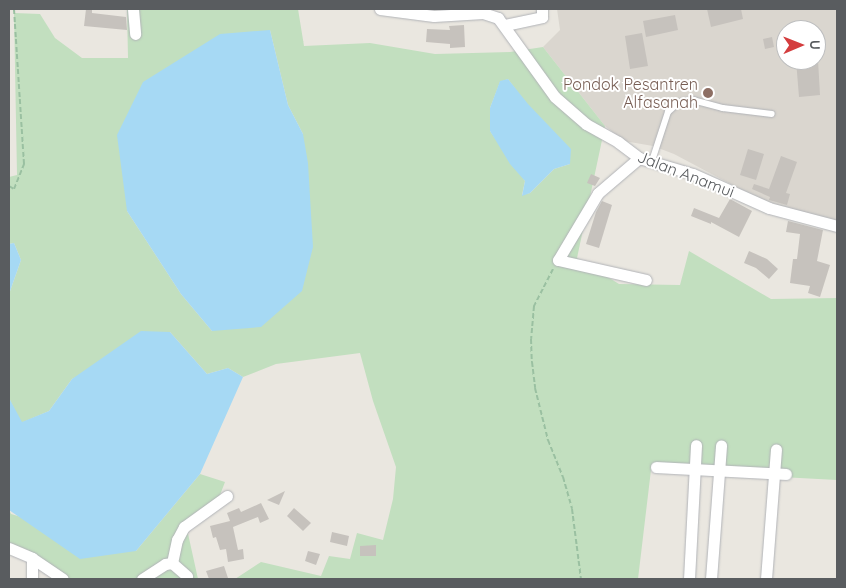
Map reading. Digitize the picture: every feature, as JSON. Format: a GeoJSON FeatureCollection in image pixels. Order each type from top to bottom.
{"type":"FeatureCollection","features":[{"type":"Feature","properties":{"kind":"street"},"geometry":{"type":"LineString","coordinates":[[133,9],[135,34]]}},
{"type":"Feature","properties":{"kind":"street","name":"Jalan Anamui"},"geometry":{"type":"LineString","coordinates":[[380,9],[434,16],[482,13],[498,18],[505,25],[555,98],[586,124],[618,142],[639,158],[652,160],[693,174],[769,208],[837,226]]}},
{"type":"Feature","properties":{"kind":"street"},"geometry":{"type":"LineString","coordinates":[[505,25],[542,17],[542,9]]}},
{"type":"Feature","properties":{"kind":"street"},"geometry":{"type":"LineString","coordinates":[[639,158],[598,193],[558,260],[646,280]]}},
{"type":"Feature","properties":{"kind":"street"},"geometry":{"type":"LineString","coordinates":[[711,579],[721,445]]}},
{"type":"Feature","properties":{"kind":"street"},"geometry":{"type":"LineString","coordinates":[[689,579],[696,446]]}},
{"type":"Feature","properties":{"kind":"street"},"geometry":{"type":"LineString","coordinates":[[766,579],[780,473],[776,449]]}},
{"type":"Feature","properties":{"kind":"street"},"geometry":{"type":"LineString","coordinates":[[656,467],[780,473]]}},
{"type":"Feature","properties":{"kind":"street"},"geometry":{"type":"LineString","coordinates":[[172,563],[177,540],[184,527],[227,496]]}},
{"type":"Feature","properties":{"kind":"street"},"geometry":{"type":"LineString","coordinates":[[9,548],[32,558],[63,579]]}},
{"type":"Feature","properties":{"kind":"street"},"geometry":{"type":"LineString","coordinates":[[32,558],[32,579]]}},
{"type":"Feature","properties":{"kind":"street"},"geometry":{"type":"LineString","coordinates":[[142,579],[165,564],[172,563],[187,576]]}},
{"type":"Feature","properties":{"kind":"lane"},"geometry":{"type":"LineString","coordinates":[[652,160],[668,112],[678,103],[693,100],[723,108],[772,114]]}},
{"type":"Feature","properties":{"kind":"path"},"geometry":{"type":"LineString","coordinates":[[9,186],[14,189],[24,164],[14,9]]}},
{"type":"Feature","properties":{"kind":"path"},"geometry":{"type":"LineString","coordinates":[[558,260],[534,306],[531,339],[532,362],[535,388],[548,440],[563,477],[572,509],[581,579]]}},
{"type":"Feature","properties":{"kind":"shaded area","name":"Pondok Pesantren Alfasanah"},"geometry":{"type":"Polygon","coordinates":[[[557,9],[837,9],[837,222],[804,215],[753,196],[674,154],[653,146],[624,141],[605,126],[543,47],[560,30],[557,9]]]}},
{"type":"Feature","properties":{"kind":"green space"},"geometry":{"type":"Polygon","coordinates":[[[127,9],[298,9],[304,46],[370,43],[435,54],[510,52],[543,47],[605,126],[577,258],[619,284],[680,285],[689,251],[771,299],[837,298],[837,480],[651,470],[638,579],[235,579],[261,562],[321,576],[329,556],[350,559],[357,533],[383,540],[393,499],[396,467],[373,401],[360,353],[276,364],[243,377],[228,368],[207,374],[170,332],[72,379],[49,411],[21,423],[9,398],[9,294],[21,260],[14,243],[9,244],[9,177],[17,175],[14,13],[40,14],[55,38],[82,58],[128,58],[127,9]],[[270,30],[127,211],[181,294],[212,331],[303,134],[288,105],[270,30]],[[508,79],[500,82],[490,108],[490,131],[525,181],[522,195],[530,193],[554,169],[570,164],[508,79]]]}},
{"type":"Feature","properties":{"kind":"green space"},"geometry":{"type":"Polygon","coordinates":[[[200,474],[225,482],[215,508],[187,529],[198,579],[60,579],[9,550],[9,510],[11,514],[136,551],[200,474]]]}},
{"type":"Feature","properties":{"kind":"water"},"geometry":{"type":"Polygon","coordinates":[[[270,30],[288,105],[303,134],[308,163],[313,247],[302,291],[261,327],[212,331],[181,294],[127,211],[117,135],[143,82],[220,34],[270,30]]]}},
{"type":"Feature","properties":{"kind":"water"},"geometry":{"type":"Polygon","coordinates":[[[508,79],[528,104],[571,149],[570,164],[554,169],[530,193],[522,196],[525,181],[510,164],[490,131],[490,108],[500,81],[508,79]]]}},
{"type":"Feature","properties":{"kind":"water"},"geometry":{"type":"Polygon","coordinates":[[[14,243],[21,260],[9,294],[9,244],[14,243]]]}},
{"type":"Feature","properties":{"kind":"water"},"geometry":{"type":"Polygon","coordinates":[[[141,331],[170,332],[207,374],[228,368],[243,377],[200,474],[136,551],[80,559],[9,510],[9,398],[22,422],[49,411],[72,379],[141,331]]]}},
{"type":"Feature","properties":{"kind":"building"},"geometry":{"type":"Polygon","coordinates":[[[86,9],[92,9],[92,13],[126,17],[127,30],[84,26],[86,9]]]}},
{"type":"Feature","properties":{"kind":"building"},"geometry":{"type":"Polygon","coordinates":[[[707,9],[741,9],[743,19],[711,27],[707,9]]]}},
{"type":"Feature","properties":{"kind":"building"},"geometry":{"type":"Polygon","coordinates":[[[675,15],[678,30],[646,37],[643,21],[675,15]]]}},
{"type":"Feature","properties":{"kind":"building"},"geometry":{"type":"Polygon","coordinates":[[[464,25],[465,47],[450,48],[450,44],[426,42],[427,29],[450,30],[449,26],[464,25]]]}},
{"type":"Feature","properties":{"kind":"building"},"geometry":{"type":"Polygon","coordinates":[[[642,33],[648,66],[630,69],[625,36],[642,33]]]}},
{"type":"Feature","properties":{"kind":"building"},"geometry":{"type":"Polygon","coordinates":[[[772,37],[774,47],[765,49],[763,39],[772,37]]]}},
{"type":"Feature","properties":{"kind":"building"},"geometry":{"type":"Polygon","coordinates":[[[797,70],[819,70],[820,95],[799,97],[797,70]]]}},
{"type":"Feature","properties":{"kind":"building"},"geometry":{"type":"Polygon","coordinates":[[[748,149],[764,154],[756,180],[740,175],[748,149]]]}},
{"type":"Feature","properties":{"kind":"building"},"geometry":{"type":"Polygon","coordinates":[[[781,156],[797,162],[786,193],[790,194],[787,205],[769,200],[770,197],[752,189],[754,184],[769,189],[781,156]]]}},
{"type":"Feature","properties":{"kind":"building"},"geometry":{"type":"Polygon","coordinates":[[[591,174],[600,178],[595,186],[587,183],[591,174]]]}},
{"type":"Feature","properties":{"kind":"building"},"geometry":{"type":"Polygon","coordinates":[[[730,199],[752,211],[739,237],[711,222],[711,224],[691,216],[694,208],[719,218],[730,199]]]}},
{"type":"Feature","properties":{"kind":"building"},"geometry":{"type":"Polygon","coordinates":[[[602,201],[612,205],[599,248],[586,244],[596,212],[602,201]]]}},
{"type":"Feature","properties":{"kind":"building"},"geometry":{"type":"Polygon","coordinates":[[[788,221],[823,230],[817,261],[830,265],[820,297],[808,293],[810,286],[790,283],[793,259],[797,259],[800,234],[786,232],[788,221]]]}},
{"type":"Feature","properties":{"kind":"building"},"geometry":{"type":"Polygon","coordinates":[[[749,251],[767,259],[778,269],[769,279],[756,268],[744,263],[749,251]]]}},
{"type":"Feature","properties":{"kind":"building"},"geometry":{"type":"Polygon","coordinates":[[[285,491],[279,505],[267,500],[285,491]]]}},
{"type":"Feature","properties":{"kind":"building"},"geometry":{"type":"Polygon","coordinates":[[[261,503],[269,519],[260,523],[258,517],[233,527],[238,550],[243,549],[244,559],[228,562],[226,549],[220,550],[216,537],[213,538],[210,526],[230,521],[227,513],[239,508],[241,512],[261,503]]]}},
{"type":"Feature","properties":{"kind":"building"},"geometry":{"type":"Polygon","coordinates":[[[294,508],[311,523],[303,531],[287,516],[294,508]]]}},
{"type":"Feature","properties":{"kind":"building"},"geometry":{"type":"Polygon","coordinates":[[[332,532],[349,536],[347,546],[330,542],[332,532]]]}},
{"type":"Feature","properties":{"kind":"building"},"geometry":{"type":"Polygon","coordinates":[[[376,545],[376,556],[360,556],[360,546],[376,545]]]}},
{"type":"Feature","properties":{"kind":"building"},"geometry":{"type":"Polygon","coordinates":[[[308,551],[320,554],[316,565],[305,561],[308,551]]]}},
{"type":"Feature","properties":{"kind":"building"},"geometry":{"type":"Polygon","coordinates":[[[224,566],[228,578],[209,579],[206,571],[224,566]]]}},
{"type":"Feature","properties":{"kind":"place","name":"Pondok Pesantren Alfasanah"},"geometry":{"type":"Point","coordinates":[708,93]}}]}
